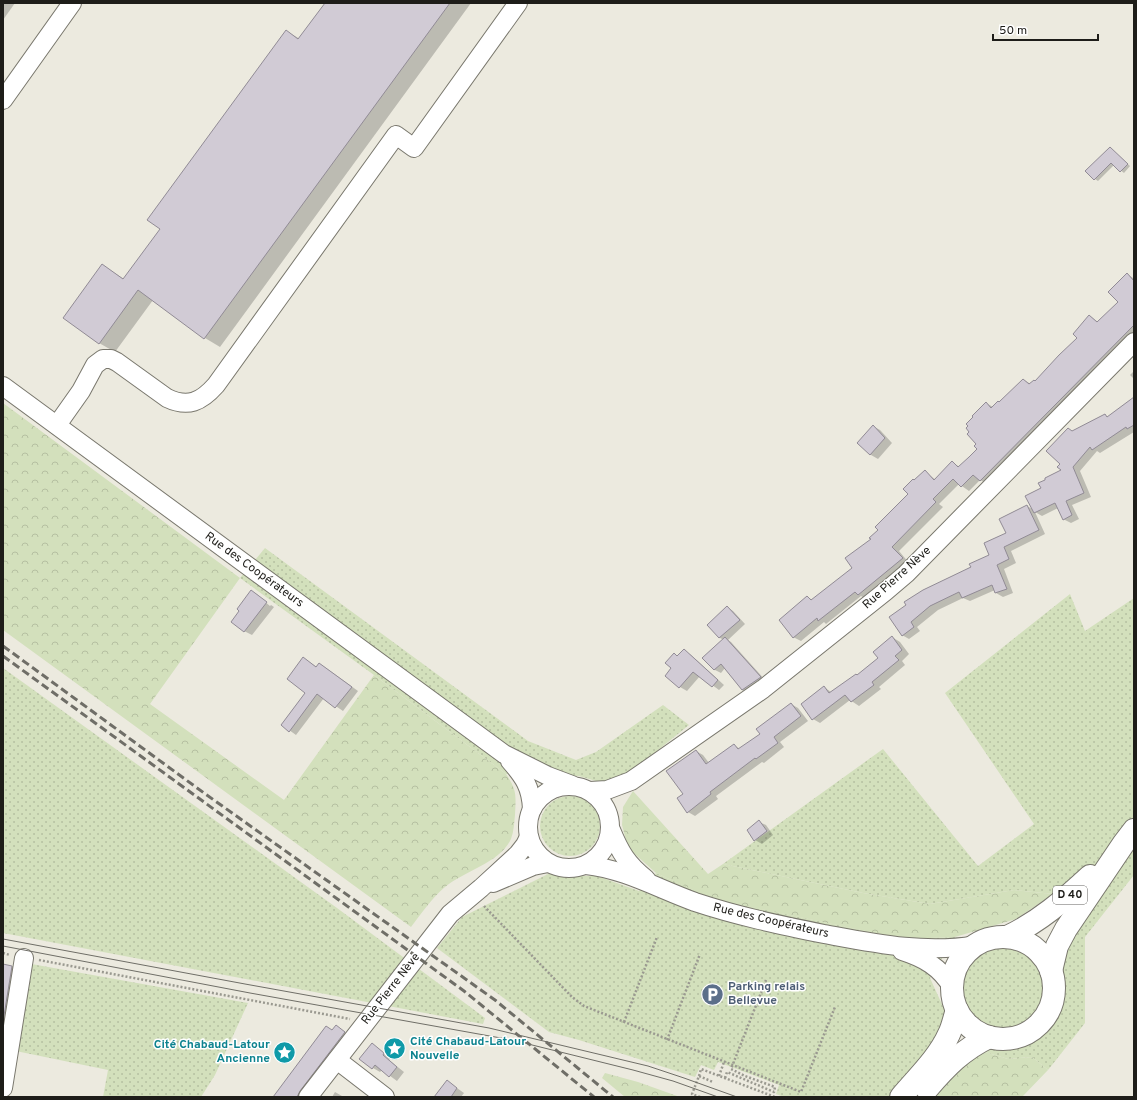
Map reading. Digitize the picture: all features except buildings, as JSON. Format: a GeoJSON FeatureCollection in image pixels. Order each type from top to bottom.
{"type":"FeatureCollection","features":[{"type":"Feature","properties":{"kind":"main road","name":"D 40"},"geometry":{"type":"LineString","coordinates":[[1007,937],[1028,926],[1060,904],[1129,837]]}},
{"type":"Feature","properties":{"kind":"main road","name":"D 40"},"geometry":{"type":"LineString","coordinates":[[1051,971],[1054,953],[1064,933],[1129,837]]}},
{"type":"Feature","properties":{"kind":"main road"},"geometry":{"type":"LineString","coordinates":[[1007,937],[1023,941],[1036,949],[1044,957],[1051,971],[1054,982],[1053,999],[1049,1010],[1040,1023],[1032,1030],[1017,1037],[1000,1039],[979,1033],[962,1019],[953,998],[952,987],[953,976],[957,966],[966,952],[975,945],[990,938],[1007,937]]}},
{"type":"Feature","properties":{"kind":"main road"},"geometry":{"type":"LineString","coordinates":[[901,1097],[944,1043],[952,1026],[957,1010]]}},
{"type":"Feature","properties":{"kind":"main road"},"geometry":{"type":"LineString","coordinates":[[919,1097],[956,1057],[970,1047],[989,1037]]}},
{"type":"Feature","properties":{"kind":"street"},"geometry":{"type":"LineString","coordinates":[[3,100],[72,3]]}},
{"type":"Feature","properties":{"kind":"street"},"geometry":{"type":"LineString","coordinates":[[57,426],[81,391],[95,365],[102,359],[111,359],[117,362],[166,398],[174,402],[188,403],[206,396],[216,385],[396,135],[414,148],[518,3]]}},
{"type":"Feature","properties":{"kind":"street","name":"Rue Pierre Nève"},"geometry":{"type":"LineString","coordinates":[[610,823],[619,794],[631,781],[763,689],[906,574],[1134,342]]}},
{"type":"Feature","properties":{"kind":"street","name":"Rue des Coopérateurs"},"geometry":{"type":"LineString","coordinates":[[3,386],[504,754],[548,776],[572,785]]}},
{"type":"Feature","properties":{"kind":"street","name":"Rue des Coopérateurs"},"geometry":{"type":"LineString","coordinates":[[504,754],[519,771],[528,785],[531,794],[532,809]]}},
{"type":"Feature","properties":{"kind":"street","name":"Rue Pierre Nève"},"geometry":{"type":"LineString","coordinates":[[590,791],[607,790],[631,781]]}},
{"type":"Feature","properties":{"kind":"street"},"geometry":{"type":"LineString","coordinates":[[572,785],[590,791],[602,801],[610,823],[608,841],[603,851],[586,865],[575,868],[564,868],[548,863],[536,852],[529,837],[528,820],[532,809],[539,799],[548,791],[560,786],[572,785]]}},
{"type":"Feature","properties":{"kind":"street","name":"Rue des Coopérateurs"},"geometry":{"type":"LineString","coordinates":[[610,823],[619,849],[626,860],[656,886]]}},
{"type":"Feature","properties":{"kind":"street","name":"Rue Pierre Nève"},"geometry":{"type":"LineString","coordinates":[[308,1097],[450,914],[518,854],[529,837]]}},
{"type":"Feature","properties":{"kind":"street","name":"Rue Pierre Nève"},"geometry":{"type":"LineString","coordinates":[[477,891],[526,868],[548,863]]}},
{"type":"Feature","properties":{"kind":"street","name":"Rue des Coopérateurs"},"geometry":{"type":"LineString","coordinates":[[586,865],[602,867],[706,905],[760,921],[888,946],[920,957],[933,965],[952,987]]}},
{"type":"Feature","properties":{"kind":"street","name":"Rue des Coopérateurs"},"geometry":{"type":"LineString","coordinates":[[888,946],[956,948],[975,945]]}},
{"type":"Feature","properties":{"kind":"street"},"geometry":{"type":"LineString","coordinates":[[3,1088],[24,958]]}},
{"type":"Feature","properties":{"kind":"street"},"geometry":{"type":"LineString","coordinates":[[337,1060],[385,1097]]}},
{"type":"Feature","properties":{"kind":"path"},"geometry":{"type":"LineString","coordinates":[[477,891],[577,1002],[667,1040],[802,1092],[835,1007]]}},
{"type":"Feature","properties":{"kind":"path"},"geometry":{"type":"LineString","coordinates":[[624,1022],[657,937]]}},
{"type":"Feature","properties":{"kind":"path"},"geometry":{"type":"LineString","coordinates":[[3,954],[366,1022]]}},
{"type":"Feature","properties":{"kind":"path"},"geometry":{"type":"LineString","coordinates":[[667,1040],[700,954]]}},
{"type":"Feature","properties":{"kind":"path"},"geometry":{"type":"LineString","coordinates":[[725,1078],[727,1072],[774,1092],[775,1087],[731,1069],[766,980]]}},
{"type":"Feature","properties":{"kind":"path"},"geometry":{"type":"LineString","coordinates":[[719,1076],[724,1062]]}},
{"type":"Feature","properties":{"kind":"path"},"geometry":{"type":"LineString","coordinates":[[700,1097],[692,1094],[701,1069],[775,1097]]}},
{"type":"Feature","properties":{"kind":"path"},"geometry":{"type":"LineString","coordinates":[[699,1076],[713,1082]]}},
{"type":"Feature","properties":{"kind":"green space"},"geometry":{"type":"Polygon","coordinates":[[[3,403],[240,578],[150,704],[284,800],[374,675],[506,774],[514,789],[516,802],[513,833],[506,847],[490,861],[453,881],[440,891],[411,927],[3,630],[3,403]]]}},
{"type":"Feature","properties":{"kind":"green space"},"geometry":{"type":"Polygon","coordinates":[[[265,548],[528,741],[576,760],[596,752],[663,705],[689,725],[631,772],[606,784],[579,776],[506,774],[374,675],[240,578],[265,548]]]}},
{"type":"Feature","properties":{"kind":"green space"},"geometry":{"type":"Polygon","coordinates":[[[1070,594],[1085,631],[1134,598],[1134,875],[1085,937],[1085,1023],[1048,1070],[1032,1057],[1008,1059],[975,1049],[1006,1049],[1032,1042],[1051,1029],[1059,1014],[1064,994],[1063,968],[1066,945],[1083,917],[1053,894],[1014,890],[930,904],[863,893],[723,864],[883,749],[978,866],[1034,824],[945,693],[1070,594]]]}},
{"type":"Feature","properties":{"kind":"green space"},"geometry":{"type":"Polygon","coordinates":[[[3,668],[337,908],[485,1018],[483,1024],[3,933],[3,668]]]}},
{"type":"Feature","properties":{"kind":"green space"},"geometry":{"type":"Polygon","coordinates":[[[633,791],[708,874],[723,864],[863,893],[930,904],[1014,890],[1053,894],[1016,919],[955,937],[904,939],[713,899],[656,873],[628,848],[622,825],[623,807],[633,791]]]}},
{"type":"Feature","properties":{"kind":"green space"},"geometry":{"type":"Polygon","coordinates":[[[564,796],[576,796],[587,801],[595,809],[600,820],[598,838],[587,851],[576,856],[564,856],[553,851],[545,843],[540,832],[540,820],[545,809],[553,801],[564,796]]]}},
{"type":"Feature","properties":{"kind":"green space"},"geometry":{"type":"Polygon","coordinates":[[[550,873],[568,876],[597,876],[639,891],[656,873],[714,899],[904,939],[955,937],[930,978],[945,1011],[940,1038],[891,1097],[784,1097],[776,1094],[779,1085],[718,1062],[714,1070],[701,1065],[695,1077],[549,1032],[437,948],[462,917],[550,873]]]}},
{"type":"Feature","properties":{"kind":"green space"},"geometry":{"type":"Polygon","coordinates":[[[1002,947],[1018,950],[1031,959],[1040,972],[1043,988],[1040,1004],[1031,1017],[1018,1026],[1002,1029],[986,1026],[973,1017],[964,1004],[961,988],[964,972],[973,959],[986,950],[1002,947]]]}},
{"type":"Feature","properties":{"kind":"green space"},"geometry":{"type":"Polygon","coordinates":[[[26,963],[248,1003],[215,1075],[201,1097],[103,1097],[108,1070],[11,1050],[26,963]]]}},
{"type":"Feature","properties":{"kind":"green space"},"geometry":{"type":"Polygon","coordinates":[[[975,1049],[1008,1059],[1032,1057],[1048,1070],[1022,1097],[928,1097],[975,1049]]]}},
{"type":"Feature","properties":{"kind":"green space"},"geometry":{"type":"Polygon","coordinates":[[[605,1073],[638,1082],[680,1097],[625,1097],[602,1078],[605,1073]]]}},
{"type":"Feature","properties":{"kind":"tram line"},"geometry":{"type":"LineString","coordinates":[[3,939],[489,1028],[648,1066],[737,1097]]}},
{"type":"Feature","properties":{"kind":"tram line"},"geometry":{"type":"LineString","coordinates":[[3,946],[250,993],[512,1040],[673,1081],[718,1097]]}},
{"type":"Feature","properties":{"kind":"railway"},"geometry":{"type":"LineString","coordinates":[[3,646],[204,793],[495,1000],[613,1097]]}},
{"type":"Feature","properties":{"kind":"railway"},"geometry":{"type":"LineString","coordinates":[[3,656],[464,991],[594,1097]]}},
{"type":"Feature","properties":{"kind":"place","name":"Parking relais Bellevue"},"geometry":{"type":"Point","coordinates":[712,994]}},
{"type":"Feature","properties":{"kind":"place","name":"Cité Chabaud-Latour Nouvelle"},"geometry":{"type":"Point","coordinates":[394,1049]}},
{"type":"Feature","properties":{"kind":"place","name":"Cité Chabaud-Latour Ancienne"},"geometry":{"type":"Point","coordinates":[285,1052]}}]}
